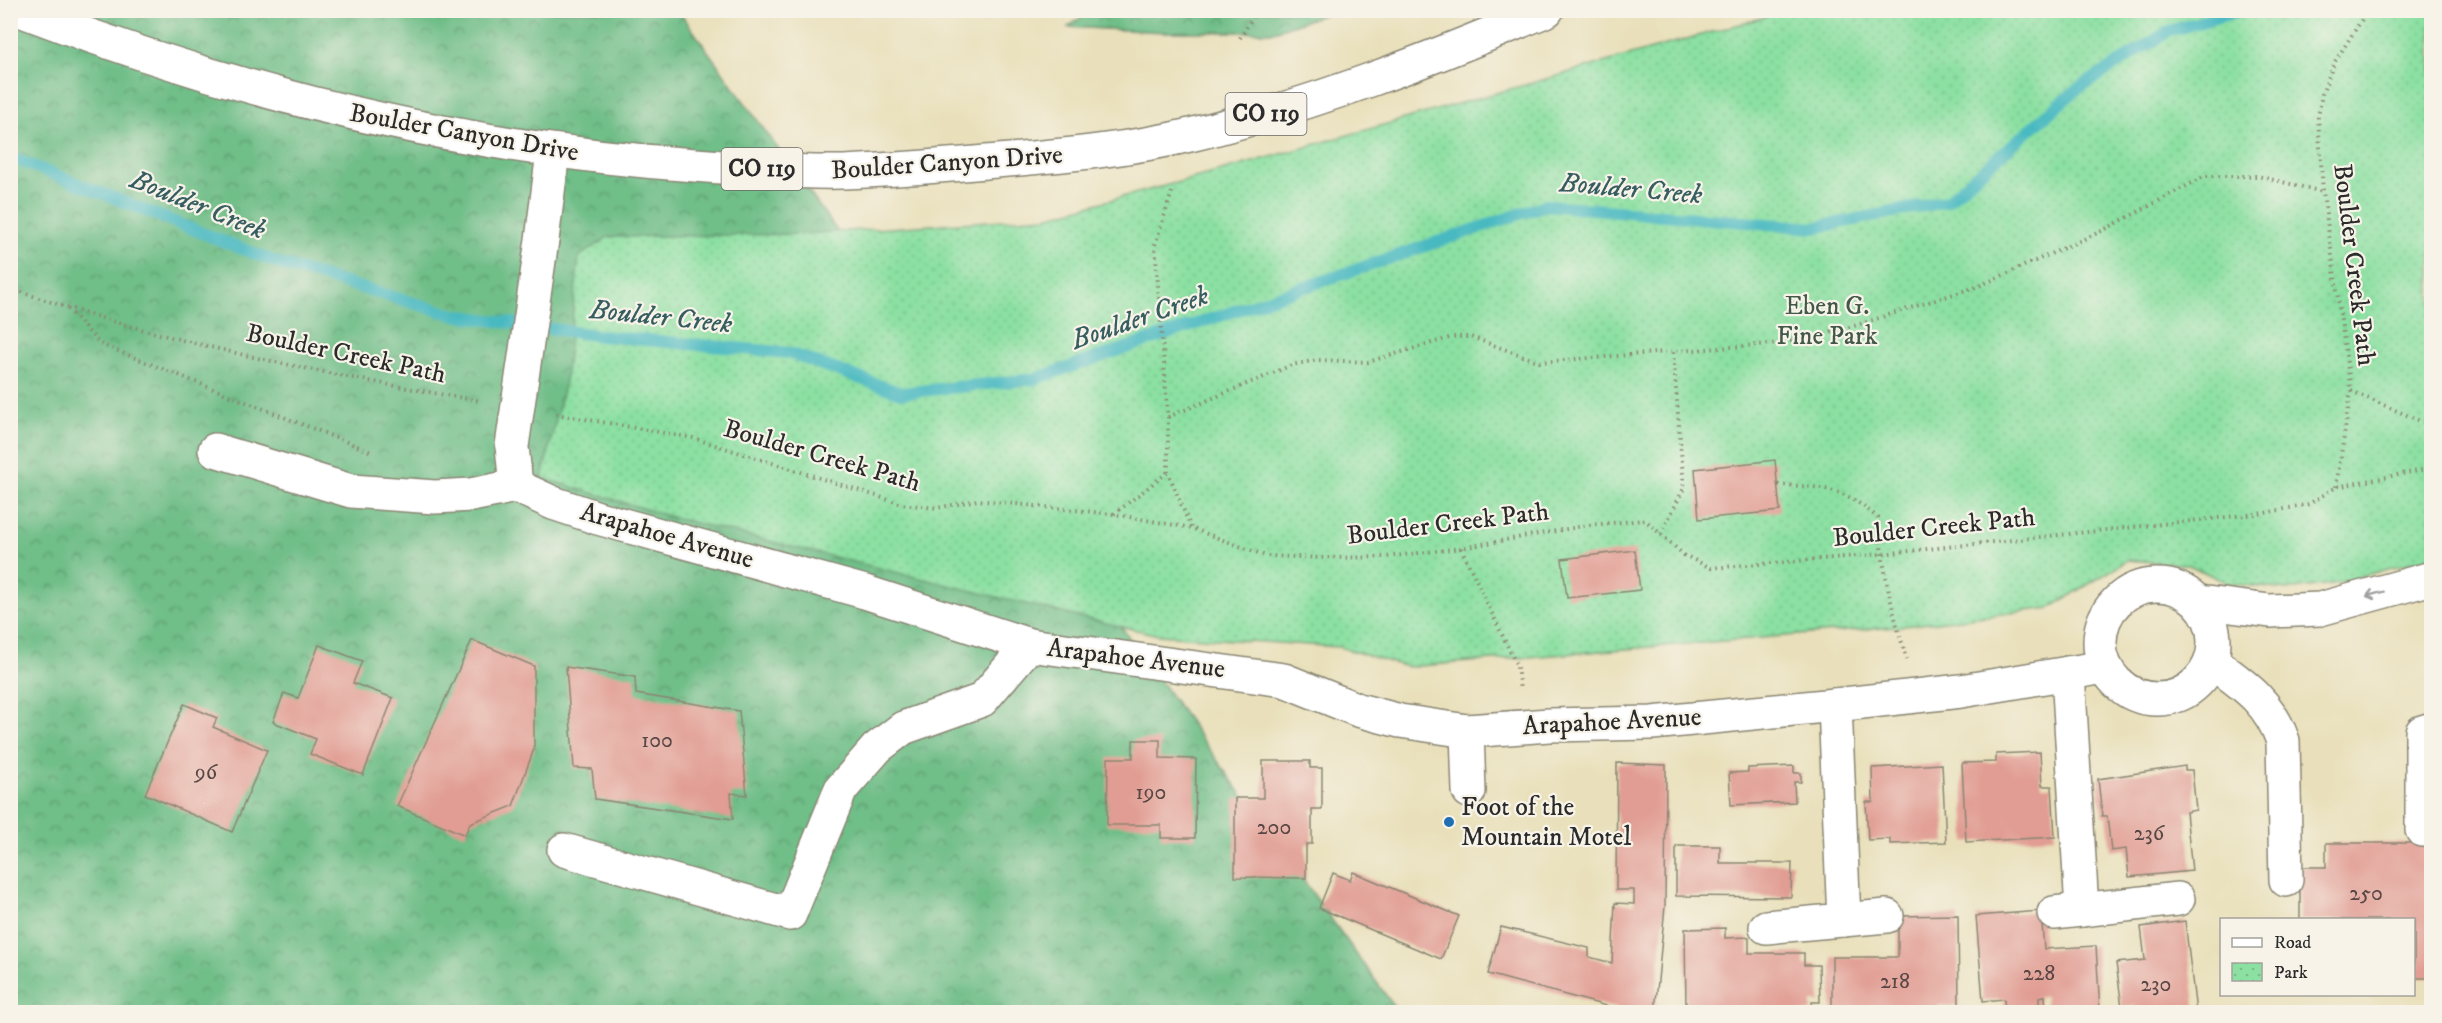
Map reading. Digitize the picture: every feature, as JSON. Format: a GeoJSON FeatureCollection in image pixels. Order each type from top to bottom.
{"type":"FeatureCollection","features":[{"type":"Feature","properties":{"kind":"street","name":"Boulder Canyon Drive"},"geometry":{"type":"LineString","coordinates":[[20,10],[93,39],[186,69],[365,116],[554,152],[740,168],[842,172],[1081,154],[1187,136],[1289,108],[1413,66],[1547,10]]}},
{"type":"Feature","properties":{"kind":"street"},"geometry":{"type":"LineString","coordinates":[[215,450],[351,491],[435,497],[471,495],[516,486],[512,446],[554,152]]}},
{"type":"Feature","properties":{"kind":"street","name":"Arapahoe Avenue"},"geometry":{"type":"LineString","coordinates":[[516,486],[553,503],[597,518],[865,592],[1029,645],[1284,680],[1358,710],[1400,722],[1467,731],[1549,725],[1652,723],[1835,705],[1918,696],[2105,667]]}},
{"type":"Feature","properties":{"kind":"street"},"geometry":{"type":"LineString","coordinates":[[2199,602],[2270,611],[2320,609],[2432,578]]}},
{"type":"Feature","properties":{"kind":"street"},"geometry":{"type":"LineString","coordinates":[[2149,585],[2167,585],[2199,602],[2209,617],[2214,634],[2211,662],[2197,684],[2182,694],[2165,699],[2147,698],[2130,693],[2115,682],[2105,667],[2100,650],[2103,624],[2117,601],[2132,590],[2149,585]]}},
{"type":"Feature","properties":{"kind":"street"},"geometry":{"type":"LineString","coordinates":[[564,850],[790,914],[841,789],[877,748],[903,728],[982,700],[1029,645]]}},
{"type":"Feature","properties":{"kind":"street"},"geometry":{"type":"LineString","coordinates":[[2211,662],[2249,689],[2269,710],[2283,741],[2286,880]]}},
{"type":"Feature","properties":{"kind":"street"},"geometry":{"type":"LineString","coordinates":[[2068,673],[2068,911],[2178,899]]}},
{"type":"Feature","properties":{"kind":"street"},"geometry":{"type":"LineString","coordinates":[[1835,705],[1844,920]]}},
{"type":"Feature","properties":{"kind":"street"},"geometry":{"type":"LineString","coordinates":[[2422,830],[2422,732],[2432,729]]}},
{"type":"Feature","properties":{"kind":"street"},"geometry":{"type":"LineString","coordinates":[[1467,731],[1469,791]]}},
{"type":"Feature","properties":{"kind":"street"},"geometry":{"type":"LineString","coordinates":[[1767,927],[1887,916]]}},
{"type":"Feature","properties":{"kind":"path"},"geometry":{"type":"LineString","coordinates":[[1240,38],[1257,10]]}},
{"type":"Feature","properties":{"kind":"path","name":"Boulder Creek Path"},"geometry":{"type":"LineString","coordinates":[[555,414],[693,438],[902,504],[937,508],[977,500],[1113,514],[1191,528],[1266,556],[1386,557],[1461,548],[1624,520],[1645,520],[1684,555],[1711,568],[1881,554],[2265,513],[2309,504],[2336,487],[2351,391],[2323,192],[2318,117],[2322,94],[2334,63],[2368,10]]}},
{"type":"Feature","properties":{"kind":"path"},"geometry":{"type":"LineString","coordinates":[[1168,417],[1292,365],[1317,360],[1368,362],[1452,337],[1471,337],[1540,362],[1783,343],[1854,326],[1979,286],[2104,230],[2205,176],[2230,174],[2258,176],[2323,192]]}},
{"type":"Feature","properties":{"kind":"path"},"geometry":{"type":"LineString","coordinates":[[1172,192],[1155,244],[1168,417],[1168,472],[1191,528]]}},
{"type":"Feature","properties":{"kind":"path","name":"Boulder Creek Path"},"geometry":{"type":"LineString","coordinates":[[10,288],[68,308],[324,374],[485,402]]}},
{"type":"Feature","properties":{"kind":"path"},"geometry":{"type":"LineString","coordinates":[[68,308],[100,344],[381,456]]}},
{"type":"Feature","properties":{"kind":"path"},"geometry":{"type":"LineString","coordinates":[[1661,534],[1684,488],[1673,352]]}},
{"type":"Feature","properties":{"kind":"path"},"geometry":{"type":"LineString","coordinates":[[2351,391],[2432,426]]}},
{"type":"Feature","properties":{"kind":"path"},"geometry":{"type":"LineString","coordinates":[[2336,487],[2432,468]]}},
{"type":"Feature","properties":{"kind":"path"},"geometry":{"type":"LineString","coordinates":[[1113,514],[1168,472]]}},
{"type":"Feature","properties":{"kind":"path"},"geometry":{"type":"LineString","coordinates":[[1778,485],[1825,487],[1856,499],[1878,518],[1881,554],[1896,627],[1918,696]]}},
{"type":"Feature","properties":{"kind":"path"},"geometry":{"type":"LineString","coordinates":[[1461,548],[1517,666]]}},
{"type":"Feature","properties":{"kind":"green space"},"geometry":{"type":"Polygon","coordinates":[[[10,11],[679,11],[1398,1012],[11,1012],[10,11]]]}},
{"type":"Feature","properties":{"kind":"green space"},"geometry":{"type":"Polygon","coordinates":[[[1090,11],[1335,11],[1271,32],[1165,32],[1068,27],[1090,11]]]}},
{"type":"Feature","properties":{"kind":"green space","name":"Eben G. Fine Park"},"geometry":{"type":"Polygon","coordinates":[[[1786,11],[2431,11],[2431,557],[2338,583],[2287,590],[2227,583],[2189,565],[2128,560],[2050,608],[1896,627],[1407,667],[1339,647],[1159,635],[675,518],[542,478],[565,381],[579,257],[608,237],[804,234],[1046,217],[1221,171],[1786,11]]]}},
{"type":"Feature","properties":{"kind":"building"},"geometry":{"type":"Polygon","coordinates":[[[1775,460],[1780,511],[1699,519],[1695,469],[1775,460]]]}},
{"type":"Feature","properties":{"kind":"building"},"geometry":{"type":"Polygon","coordinates":[[[1635,550],[1640,590],[1567,598],[1562,559],[1635,550]]]}},
{"type":"Feature","properties":{"kind":"building"},"geometry":{"type":"Polygon","coordinates":[[[472,640],[534,666],[534,749],[513,806],[470,823],[465,835],[397,806],[472,640]]]}},
{"type":"Feature","properties":{"kind":"building"},"geometry":{"type":"Polygon","coordinates":[[[319,645],[362,661],[353,683],[393,698],[363,775],[310,754],[316,739],[273,722],[284,693],[298,698],[319,645]]]}},
{"type":"Feature","properties":{"kind":"building"},"geometry":{"type":"Polygon","coordinates":[[[566,667],[635,677],[636,694],[739,711],[747,795],[731,793],[733,819],[595,799],[592,769],[574,768],[566,667]]]}},
{"type":"Feature","properties":{"kind":"building"},"geometry":{"type":"Polygon","coordinates":[[[184,704],[217,718],[213,727],[267,750],[232,832],[145,794],[184,704]]]}},
{"type":"Feature","properties":{"kind":"building"},"geometry":{"type":"Polygon","coordinates":[[[1133,740],[1160,740],[1160,758],[1196,759],[1195,838],[1161,838],[1161,825],[1107,825],[1108,758],[1133,758],[1133,740]]]}},
{"type":"Feature","properties":{"kind":"building"},"geometry":{"type":"Polygon","coordinates":[[[2040,752],[2042,786],[2052,786],[2055,837],[1966,842],[1962,763],[1996,762],[1996,754],[2040,752]]]}},
{"type":"Feature","properties":{"kind":"building"},"geometry":{"type":"Polygon","coordinates":[[[1263,761],[1310,761],[1310,768],[1322,768],[1322,809],[1312,809],[1312,844],[1306,844],[1306,878],[1235,877],[1235,798],[1263,798],[1263,761]]]}},
{"type":"Feature","properties":{"kind":"building"},"geometry":{"type":"Polygon","coordinates":[[[1617,763],[1666,765],[1665,906],[1655,1012],[1610,1007],[1488,974],[1501,927],[1589,948],[1589,957],[1612,963],[1615,903],[1634,904],[1634,890],[1616,890],[1617,763]]]}},
{"type":"Feature","properties":{"kind":"building"},"geometry":{"type":"Polygon","coordinates":[[[1942,764],[1946,842],[1890,844],[1890,839],[1868,840],[1866,802],[1873,802],[1872,768],[1942,764]]]}},
{"type":"Feature","properties":{"kind":"building"},"geometry":{"type":"Polygon","coordinates":[[[1794,766],[1794,773],[1801,773],[1801,782],[1794,782],[1795,802],[1731,805],[1729,773],[1748,772],[1748,768],[1794,766]]]}},
{"type":"Feature","properties":{"kind":"building"},"geometry":{"type":"Polygon","coordinates":[[[2185,766],[2185,770],[2192,770],[2196,810],[2186,812],[2192,871],[2129,877],[2126,849],[2111,851],[2107,816],[2102,816],[2098,779],[2185,766]]]}},
{"type":"Feature","properties":{"kind":"building"},"geometry":{"type":"Polygon","coordinates":[[[2326,843],[2432,843],[2432,978],[2415,978],[2415,918],[2300,918],[2300,867],[2326,867],[2326,843]]]}},
{"type":"Feature","properties":{"kind":"building"},"geometry":{"type":"Polygon","coordinates":[[[1676,846],[1720,846],[1720,863],[1792,863],[1791,897],[1676,896],[1676,846]]]}},
{"type":"Feature","properties":{"kind":"building"},"geometry":{"type":"Polygon","coordinates":[[[1353,872],[1459,916],[1441,959],[1319,908],[1333,873],[1350,880],[1353,872]]]}},
{"type":"Feature","properties":{"kind":"building"},"geometry":{"type":"Polygon","coordinates":[[[2041,911],[2044,949],[2096,946],[2100,1012],[2046,1012],[2045,996],[2039,997],[2039,1009],[2005,1011],[2004,999],[1983,1001],[1976,916],[2041,911]]]}},
{"type":"Feature","properties":{"kind":"building"},"geometry":{"type":"Polygon","coordinates":[[[1958,915],[1959,1006],[1938,1006],[1938,1012],[1832,1012],[1832,957],[1898,957],[1898,916],[1958,915]]]}},
{"type":"Feature","properties":{"kind":"building"},"geometry":{"type":"Polygon","coordinates":[[[2185,921],[2196,1012],[2136,1012],[2135,1005],[2122,1007],[2116,963],[2145,960],[2141,927],[2185,921]]]}},
{"type":"Feature","properties":{"kind":"building"},"geometry":{"type":"Polygon","coordinates":[[[1725,928],[1725,938],[1749,937],[1749,953],[1804,953],[1804,965],[1819,965],[1820,1002],[1812,1002],[1812,1012],[1686,1012],[1685,929],[1725,928]]]}},
{"type":"Feature","properties":{"kind":"waterway","name":"Boulder Creek"},"geometry":{"type":"LineString","coordinates":[[10,157],[283,265],[454,315],[602,336],[789,353],[901,393],[1035,379],[1546,205],[1814,228],[1947,201],[2076,90],[2169,31],[2243,10]]}},
{"type":"Feature","properties":{"kind":"place","name":"Foot of the Mountain Motel"},"geometry":{"type":"Point","coordinates":[1449,822]}}]}
